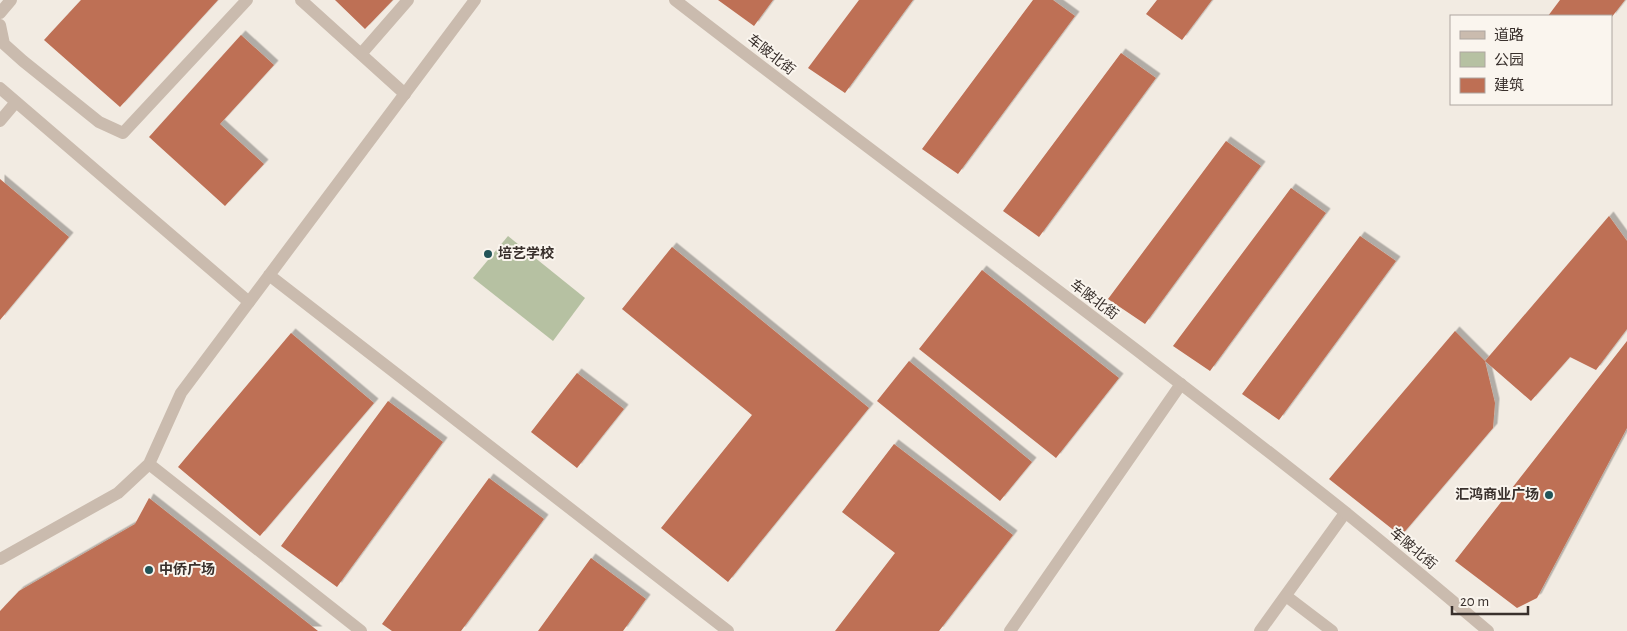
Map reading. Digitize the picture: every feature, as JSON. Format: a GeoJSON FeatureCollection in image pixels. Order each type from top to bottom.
{"type":"FeatureCollection","features":[{"type":"Feature","properties":{"kind":"street"},"geometry":{"type":"LineString","coordinates":[[0,13],[11,0]]}},
{"type":"Feature","properties":{"kind":"street"},"geometry":{"type":"LineString","coordinates":[[0,26],[4,44],[23,61],[99,122],[123,133],[247,0]]}},
{"type":"Feature","properties":{"kind":"street"},"geometry":{"type":"LineString","coordinates":[[301,0],[405,94]]}},
{"type":"Feature","properties":{"kind":"street"},"geometry":{"type":"LineString","coordinates":[[361,54],[408,0]]}},
{"type":"Feature","properties":{"kind":"street"},"geometry":{"type":"LineString","coordinates":[[0,559],[118,493],[149,464],[181,393],[475,0]]}},
{"type":"Feature","properties":{"kind":"street","name":"车陂北街"},"geometry":{"type":"LineString","coordinates":[[675,0],[1181,384],[1345,513],[1488,631]]}},
{"type":"Feature","properties":{"kind":"street"},"geometry":{"type":"LineString","coordinates":[[0,88],[249,302]]}},
{"type":"Feature","properties":{"kind":"street"},"geometry":{"type":"LineString","coordinates":[[0,122],[16,102]]}},
{"type":"Feature","properties":{"kind":"street"},"geometry":{"type":"LineString","coordinates":[[269,275],[728,631]]}},
{"type":"Feature","properties":{"kind":"street"},"geometry":{"type":"LineString","coordinates":[[1010,631],[1181,384]]}},
{"type":"Feature","properties":{"kind":"street"},"geometry":{"type":"LineString","coordinates":[[149,464],[361,631]]}},
{"type":"Feature","properties":{"kind":"street"},"geometry":{"type":"LineString","coordinates":[[1260,631],[1345,513]]}},
{"type":"Feature","properties":{"kind":"street"},"geometry":{"type":"LineString","coordinates":[[1286,596],[1332,631]]}},
{"type":"Feature","properties":{"kind":"green space"},"geometry":{"type":"Polygon","coordinates":[[[508,236],[585,298],[553,341],[473,278],[508,236]]]}},
{"type":"Feature","properties":{"kind":"building"},"geometry":{"type":"Polygon","coordinates":[[[81,0],[218,0],[120,107],[44,40],[81,0]]]}},
{"type":"Feature","properties":{"kind":"building"},"geometry":{"type":"Polygon","coordinates":[[[335,0],[393,0],[365,29],[335,0]]]}},
{"type":"Feature","properties":{"kind":"building"},"geometry":{"type":"Polygon","coordinates":[[[718,0],[773,0],[754,26],[718,0]]]}},
{"type":"Feature","properties":{"kind":"building"},"geometry":{"type":"Polygon","coordinates":[[[859,0],[913,0],[845,93],[808,68],[859,0]]]}},
{"type":"Feature","properties":{"kind":"building"},"geometry":{"type":"Polygon","coordinates":[[[1033,0],[1053,0],[1075,16],[958,174],[922,149],[1033,0]]]}},
{"type":"Feature","properties":{"kind":"building"},"geometry":{"type":"Polygon","coordinates":[[[1157,0],[1212,0],[1182,40],[1146,14],[1157,0]]]}},
{"type":"Feature","properties":{"kind":"building"},"geometry":{"type":"Polygon","coordinates":[[[1560,0],[1625,0],[1612,17],[1612,15],[1549,15],[1560,0]]]}},
{"type":"Feature","properties":{"kind":"building"},"geometry":{"type":"Polygon","coordinates":[[[241,35],[274,65],[220,124],[264,164],[225,206],[149,137],[241,35]]]}},
{"type":"Feature","properties":{"kind":"building"},"geometry":{"type":"Polygon","coordinates":[[[1121,53],[1156,78],[1039,237],[1003,211],[1121,53]]]}},
{"type":"Feature","properties":{"kind":"building"},"geometry":{"type":"Polygon","coordinates":[[[1226,141],[1261,166],[1145,324],[1108,299],[1226,141]]]}},
{"type":"Feature","properties":{"kind":"building"},"geometry":{"type":"Polygon","coordinates":[[[0,179],[69,237],[0,320],[0,179]]]}},
{"type":"Feature","properties":{"kind":"building"},"geometry":{"type":"Polygon","coordinates":[[[1291,188],[1326,213],[1210,371],[1173,346],[1291,188]]]}},
{"type":"Feature","properties":{"kind":"building"},"geometry":{"type":"Polygon","coordinates":[[[1609,216],[1627,241],[1627,329],[1596,370],[1570,357],[1531,401],[1485,361],[1609,216]]]}},
{"type":"Feature","properties":{"kind":"building"},"geometry":{"type":"Polygon","coordinates":[[[1360,236],[1396,261],[1279,420],[1242,394],[1360,236]]]}},
{"type":"Feature","properties":{"kind":"building"},"geometry":{"type":"Polygon","coordinates":[[[672,247],[869,408],[728,582],[661,528],[752,415],[622,309],[672,247]]]}},
{"type":"Feature","properties":{"kind":"building"},"geometry":{"type":"Polygon","coordinates":[[[982,270],[1119,378],[1056,458],[919,349],[982,270]]]}},
{"type":"Feature","properties":{"kind":"building"},"geometry":{"type":"Polygon","coordinates":[[[1455,331],[1485,361],[1495,403],[1493,428],[1401,536],[1329,479],[1455,331]]]}},
{"type":"Feature","properties":{"kind":"building"},"geometry":{"type":"Polygon","coordinates":[[[291,333],[374,403],[260,536],[178,467],[291,333]]]}},
{"type":"Feature","properties":{"kind":"building","name":"汇鸿商业广场"},"geometry":{"type":"Polygon","coordinates":[[[1627,341],[1627,428],[1537,598],[1517,608],[1455,561],[1627,341]]]}},
{"type":"Feature","properties":{"kind":"building"},"geometry":{"type":"Polygon","coordinates":[[[909,361],[1032,462],[1000,501],[877,401],[909,361]]]}},
{"type":"Feature","properties":{"kind":"building"},"geometry":{"type":"Polygon","coordinates":[[[577,373],[624,409],[577,468],[531,432],[577,373]]]}},
{"type":"Feature","properties":{"kind":"building"},"geometry":{"type":"Polygon","coordinates":[[[388,401],[443,442],[337,587],[281,546],[388,401]]]}},
{"type":"Feature","properties":{"kind":"building"},"geometry":{"type":"Polygon","coordinates":[[[894,444],[1013,535],[939,631],[835,631],[895,553],[842,512],[894,444]]]}},
{"type":"Feature","properties":{"kind":"building"},"geometry":{"type":"Polygon","coordinates":[[[489,478],[544,519],[461,631],[392,631],[382,624],[489,478]]]}},
{"type":"Feature","properties":{"kind":"building","name":"中侨广场"},"geometry":{"type":"Polygon","coordinates":[[[149,498],[318,631],[0,631],[0,611],[19,591],[135,524],[149,498]]]}},
{"type":"Feature","properties":{"kind":"building"},"geometry":{"type":"Polygon","coordinates":[[[591,558],[646,599],[623,631],[538,631],[591,558]]]}},
{"type":"Feature","properties":{"kind":"place","name":"培艺学校"},"geometry":{"type":"Point","coordinates":[488,254]}},
{"type":"Feature","properties":{"kind":"place","name":"汇鸿商业广场"},"geometry":{"type":"Point","coordinates":[1549,495]}},
{"type":"Feature","properties":{"kind":"place","name":"中侨广场"},"geometry":{"type":"Point","coordinates":[149,570]}}]}
